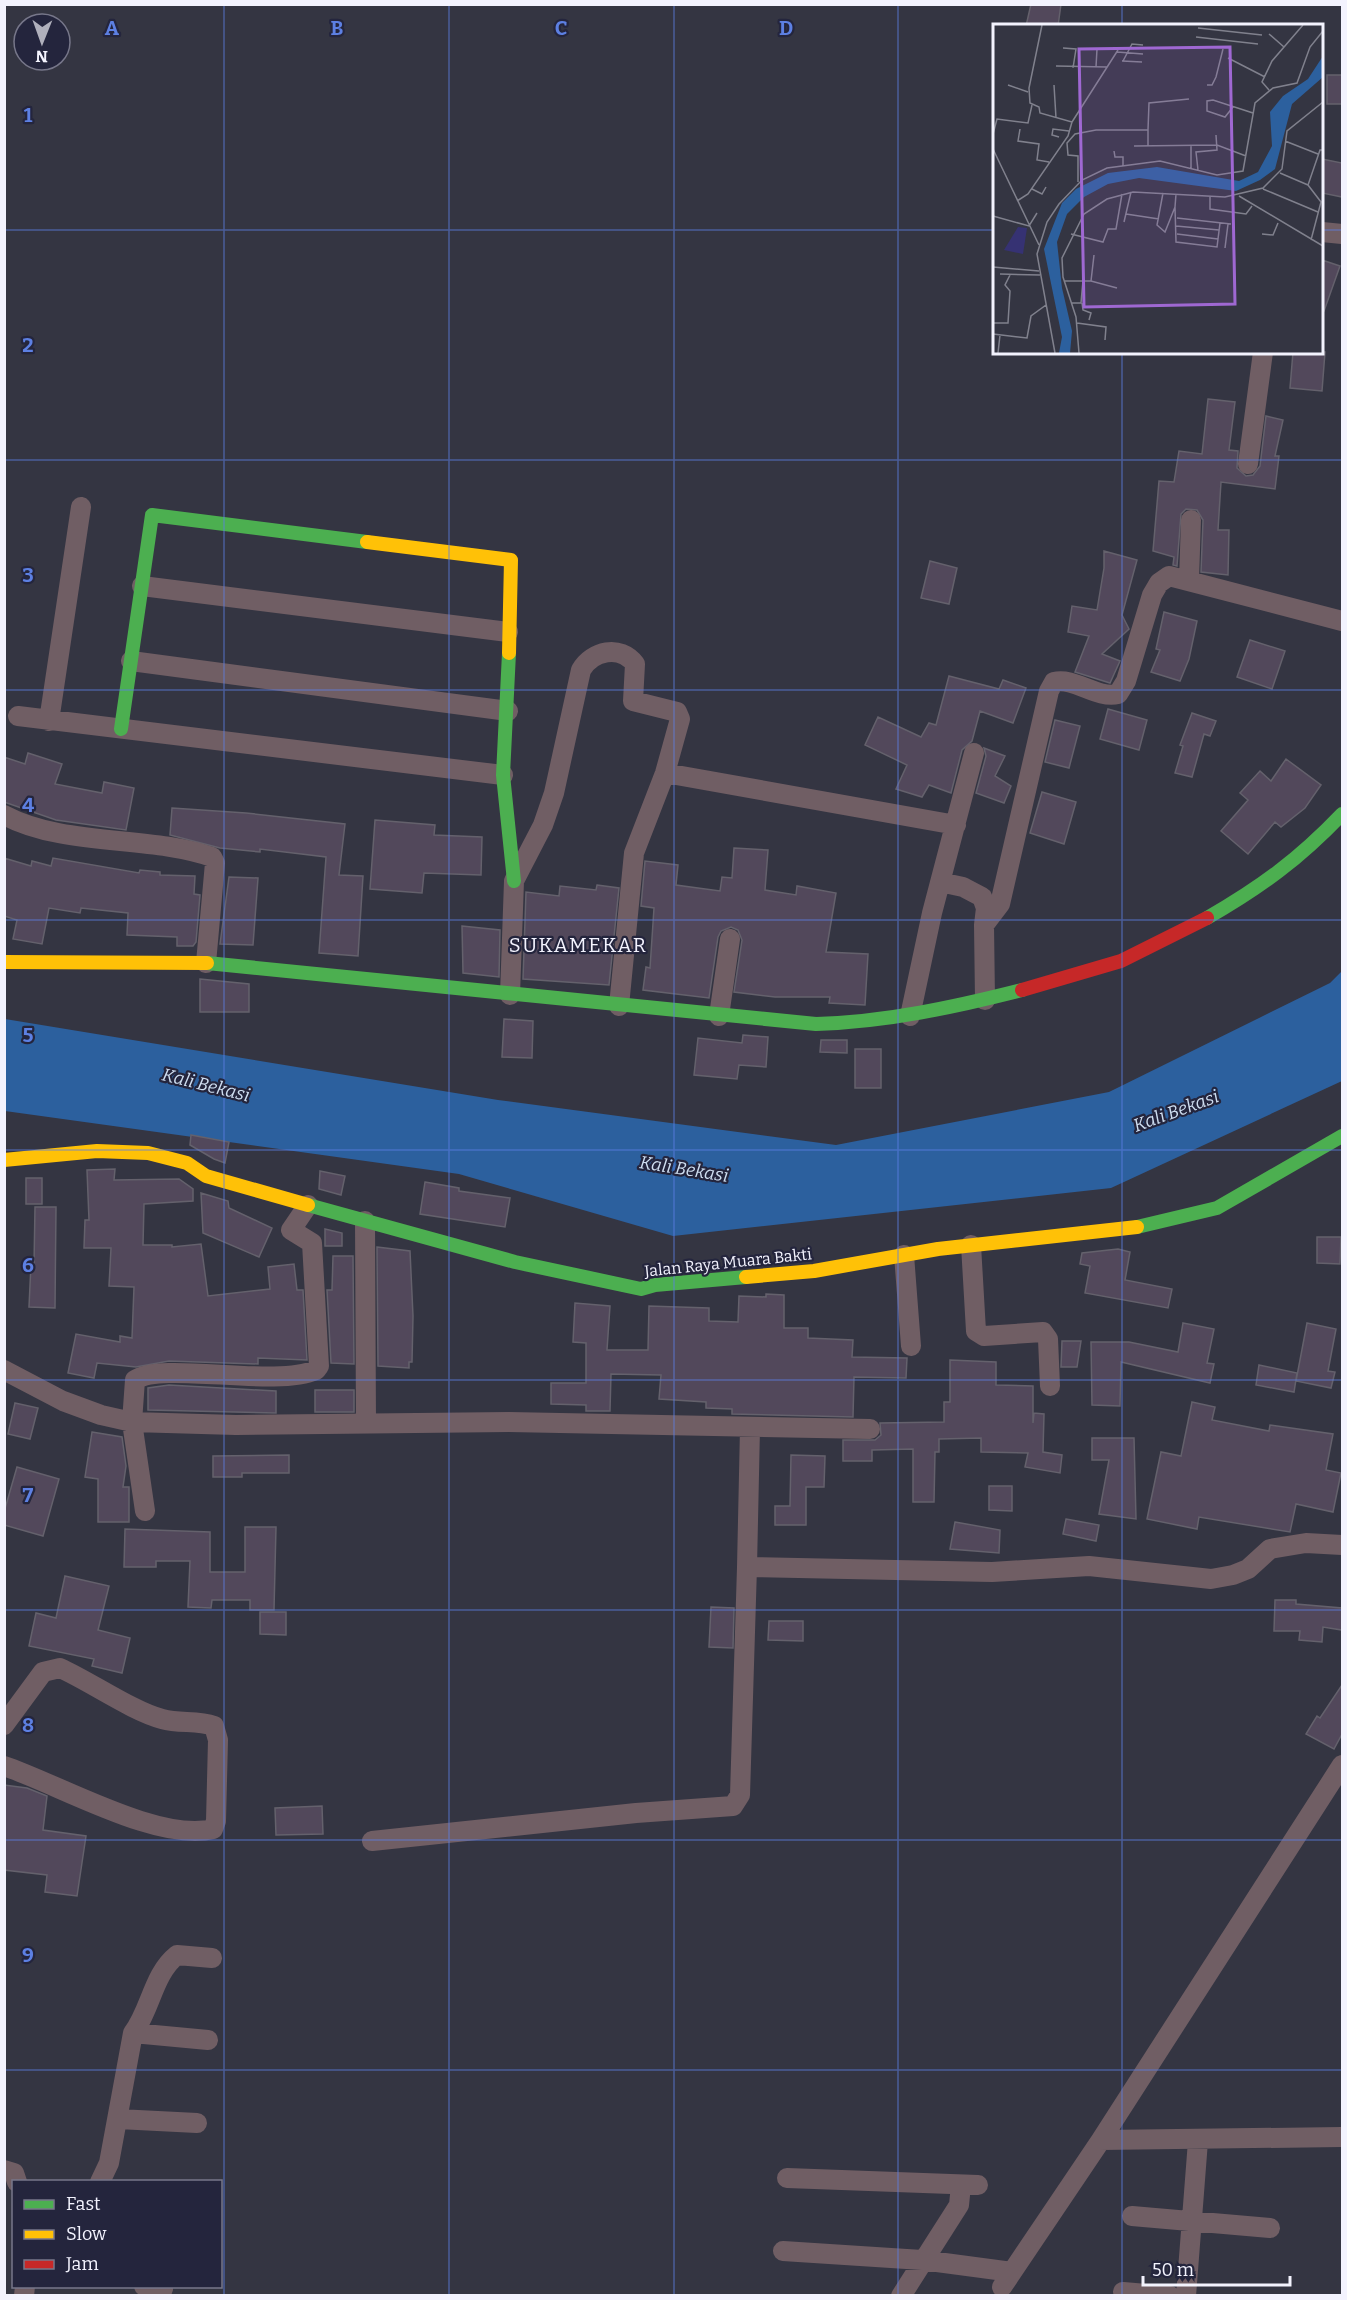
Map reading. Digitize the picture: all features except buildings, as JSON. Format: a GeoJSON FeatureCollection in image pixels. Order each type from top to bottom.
{"type":"FeatureCollection","features":[{"type":"Feature","properties":{"kind":"street"},"geometry":{"type":"LineString","coordinates":[[1323,232],[1342,234]]}},
{"type":"Feature","properties":{"kind":"street"},"geometry":{"type":"LineString","coordinates":[[1248,464],[1263,354]]}},
{"type":"Feature","properties":{"kind":"street"},"geometry":{"type":"LineString","coordinates":[[49,721],[81,507]]}},
{"type":"Feature","properties":{"kind":"street"},"geometry":{"type":"LineString","coordinates":[[122,729],[152,514],[511,560],[508,711],[503,775],[514,881],[510,994]]}},
{"type":"Feature","properties":{"kind":"street"},"geometry":{"type":"LineString","coordinates":[[1189,580],[1191,520]]}},
{"type":"Feature","properties":{"kind":"street"},"geometry":{"type":"LineString","coordinates":[[984,925],[1000,904],[1016,827],[1052,685],[1054,682],[1062,681],[1106,695],[1118,694],[1126,681],[1152,595],[1159,583],[1169,576],[1189,580],[1342,621]]}},
{"type":"Feature","properties":{"kind":"street"},"geometry":{"type":"LineString","coordinates":[[142,586],[508,632]]}},
{"type":"Feature","properties":{"kind":"street"},"geometry":{"type":"LineString","coordinates":[[514,881],[543,825],[554,793],[581,670],[588,659],[600,653],[629,656],[635,664],[633,701],[676,712],[680,716],[665,773],[634,853],[619,1006]]}},
{"type":"Feature","properties":{"kind":"street"},"geometry":{"type":"LineString","coordinates":[[130,661],[508,711]]}},
{"type":"Feature","properties":{"kind":"street"},"geometry":{"type":"LineString","coordinates":[[18,716],[503,775]]}},
{"type":"Feature","properties":{"kind":"street"},"geometry":{"type":"LineString","coordinates":[[910,1016],[940,882],[974,753]]}},
{"type":"Feature","properties":{"kind":"street"},"geometry":{"type":"LineString","coordinates":[[665,773],[956,825]]}},
{"type":"Feature","properties":{"kind":"street"},"geometry":{"type":"LineString","coordinates":[[4,962],[74,960],[206,963],[719,1017],[816,1024],[856,1023],[910,1016],[985,1000],[1121,961],[1174,936],[1259,888],[1312,846],[1342,814]]}},
{"type":"Feature","properties":{"kind":"street"},"geometry":{"type":"LineString","coordinates":[[4,815],[15,821],[66,833],[212,857],[215,863],[206,963]]}},
{"type":"Feature","properties":{"kind":"street"},"geometry":{"type":"LineString","coordinates":[[940,882],[963,887],[982,897],[986,908],[984,925],[985,1000]]}},
{"type":"Feature","properties":{"kind":"street"},"geometry":{"type":"LineString","coordinates":[[719,1017],[730,939]]}},
{"type":"Feature","properties":{"kind":"street","name":"Jalan Raya Muara Bakti"},"geometry":{"type":"LineString","coordinates":[[4,1160],[84,1152],[138,1153],[185,1162],[206,1176],[365,1221],[515,1262],[641,1289],[656,1284],[814,1271],[971,1245],[1122,1231],[1217,1208],[1342,1136]]}},
{"type":"Feature","properties":{"kind":"street"},"geometry":{"type":"LineString","coordinates":[[145,1510],[132,1422],[135,1380],[141,1376],[159,1374],[250,1376],[303,1374],[316,1371],[320,1356],[312,1243],[291,1230],[308,1205]]}},
{"type":"Feature","properties":{"kind":"street"},"geometry":{"type":"LineString","coordinates":[[365,1221],[366,1424]]}},
{"type":"Feature","properties":{"kind":"street"},"geometry":{"type":"LineString","coordinates":[[971,1245],[976,1331],[984,1336],[1043,1332],[1048,1339],[1050,1386]]}},
{"type":"Feature","properties":{"kind":"street"},"geometry":{"type":"LineString","coordinates":[[904,1255],[911,1346]]}},
{"type":"Feature","properties":{"kind":"street"},"geometry":{"type":"LineString","coordinates":[[4,1370],[63,1401],[101,1415],[132,1422],[236,1425],[509,1422],[870,1429]]}},
{"type":"Feature","properties":{"kind":"street"},"geometry":{"type":"LineString","coordinates":[[372,1841],[636,1813],[734,1806],[740,1795],[750,1428]]}},
{"type":"Feature","properties":{"kind":"street"},"geometry":{"type":"LineString","coordinates":[[747,1567],[992,1572],[1089,1566],[1211,1579],[1233,1575],[1248,1569],[1270,1549],[1306,1543],[1342,1545]]}},
{"type":"Feature","properties":{"kind":"street"},"geometry":{"type":"LineString","coordinates":[[4,1725],[43,1672],[60,1668],[151,1715],[175,1721],[202,1722],[214,1726],[218,1740],[216,1821],[213,1829],[203,1832],[162,1826],[104,1807],[32,1775],[4,1766]]}},
{"type":"Feature","properties":{"kind":"street"},"geometry":{"type":"LineString","coordinates":[[783,2251],[922,2260],[1007,2279],[1101,2140],[1342,1765]]}},
{"type":"Feature","properties":{"kind":"street"},"geometry":{"type":"LineString","coordinates":[[100,2180],[109,2163],[133,2033],[144,2018],[153,1990],[169,1961],[177,1955],[212,1958]]}},
{"type":"Feature","properties":{"kind":"street"},"geometry":{"type":"LineString","coordinates":[[133,2033],[208,2040]]}},
{"type":"Feature","properties":{"kind":"street"},"geometry":{"type":"LineString","coordinates":[[118,2119],[197,2123]]}},
{"type":"Feature","properties":{"kind":"street"},"geometry":{"type":"LineString","coordinates":[[1101,2140],[1342,2137]]}},
{"type":"Feature","properties":{"kind":"street"},"geometry":{"type":"LineString","coordinates":[[1186,2295],[1198,2140]]}},
{"type":"Feature","properties":{"kind":"street"},"geometry":{"type":"LineString","coordinates":[[4,2170],[14,2173],[17,2180]]}},
{"type":"Feature","properties":{"kind":"street"},"geometry":{"type":"LineString","coordinates":[[787,2178],[969,2185],[959,2205],[901,2295]]}},
{"type":"Feature","properties":{"kind":"street"},"geometry":{"type":"LineString","coordinates":[[1132,2216],[1270,2228]]}},
{"type":"Feature","properties":{"kind":"street"},"geometry":{"type":"LineString","coordinates":[[1123,2292],[1170,2295]]}},
{"type":"Feature","properties":{"kind":"water","name":"Kali Bekasi"},"geometry":{"type":"Polygon","coordinates":[[[1342,971],[1342,1081],[1111,1188],[673,1236],[459,1174],[5,1111],[5,1019],[498,1100],[836,1145],[1109,1092],[1330,983],[1342,971]]]}},
{"type":"Feature","properties":{"kind":"traffic: fast"},"geometry":{"type":"LineString","coordinates":[[121,729],[152,515],[367,542]]}},
{"type":"Feature","properties":{"kind":"traffic: fast"},"geometry":{"type":"LineString","coordinates":[[509,653],[503,775],[514,881]]}},
{"type":"Feature","properties":{"kind":"traffic: fast"},"geometry":{"type":"LineString","coordinates":[[1207,918],[1279,871],[1342,814]]}},
{"type":"Feature","properties":{"kind":"traffic: fast"},"geometry":{"type":"LineString","coordinates":[[207,963],[816,1024],[920,1013],[1022,990]]}},
{"type":"Feature","properties":{"kind":"traffic: fast"},"geometry":{"type":"LineString","coordinates":[[1137,1227],[1217,1208],[1342,1136]]}},
{"type":"Feature","properties":{"kind":"traffic: fast"},"geometry":{"type":"LineString","coordinates":[[308,1205],[515,1262],[641,1289],[655,1285],[746,1277]]}},
{"type":"Feature","properties":{"kind":"traffic: slow"},"geometry":{"type":"LineString","coordinates":[[367,542],[511,560],[509,653]]}},
{"type":"Feature","properties":{"kind":"traffic: slow"},"geometry":{"type":"LineString","coordinates":[[4,962],[207,963]]}},
{"type":"Feature","properties":{"kind":"traffic: slow"},"geometry":{"type":"LineString","coordinates":[[4,1160],[97,1151],[148,1153],[187,1163],[206,1176],[308,1205]]}},
{"type":"Feature","properties":{"kind":"traffic: slow"},"geometry":{"type":"LineString","coordinates":[[746,1277],[814,1271],[938,1249],[1137,1227]]}},
{"type":"Feature","properties":{"kind":"traffic: jam"},"geometry":{"type":"LineString","coordinates":[[1022,990],[1121,961],[1207,918]]}},
{"type":"Feature","properties":{"kind":"district","name":"SUKAMEKAR"},"geometry":{"type":"Point","coordinates":[578,945]}}]}
